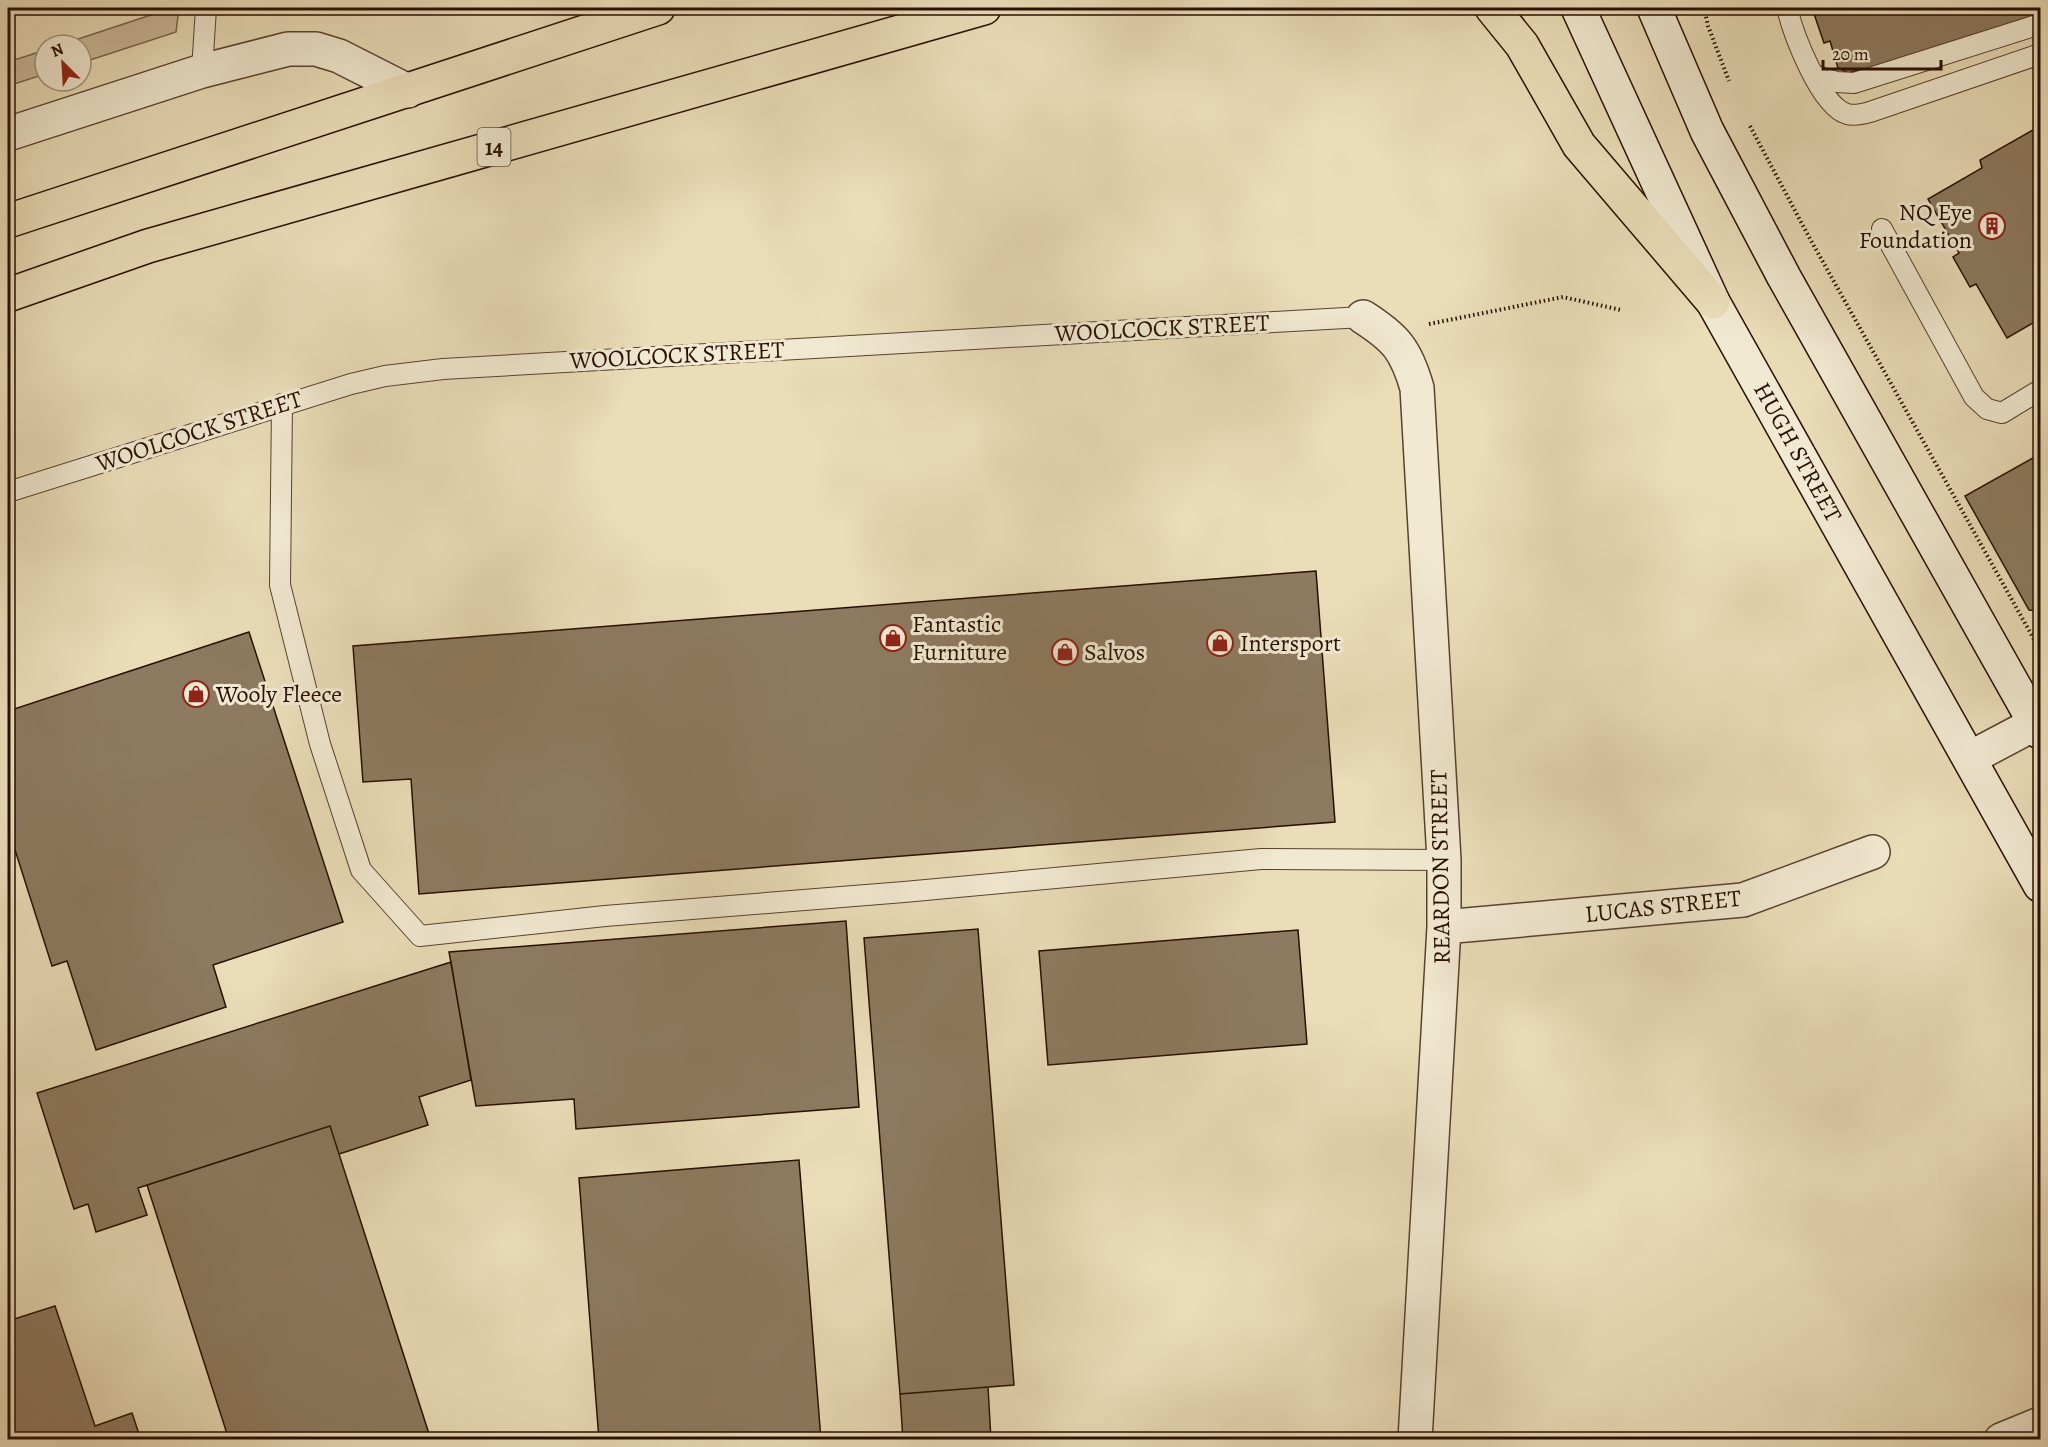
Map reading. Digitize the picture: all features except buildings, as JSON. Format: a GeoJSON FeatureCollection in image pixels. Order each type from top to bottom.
{"type":"FeatureCollection","features":[{"type":"Feature","properties":{"kind":"main road"},"geometry":{"type":"LineString","coordinates":[[8,221],[658,8]]}},
{"type":"Feature","properties":{"kind":"main road","name":"14"},"geometry":{"type":"LineString","coordinates":[[8,295],[148,246],[984,8]]}},
{"type":"Feature","properties":{"kind":"main road"},"geometry":{"type":"LineString","coordinates":[[1492,8],[1522,45],[1579,145],[1713,302]]}},
{"type":"Feature","properties":{"kind":"street","name":"HUGH STREET"},"geometry":{"type":"LineString","coordinates":[[1578,8],[1713,302],[2040,885]]}},
{"type":"Feature","properties":{"kind":"street"},"geometry":{"type":"LineString","coordinates":[[1654,8],[1707,131],[1784,277],[2039,725],[1970,758]]}},
{"type":"Feature","properties":{"kind":"street"},"geometry":{"type":"LineString","coordinates":[[8,134],[202,71],[288,49],[316,49],[339,56],[408,91]]}},
{"type":"Feature","properties":{"kind":"street","name":"REARDON STREET"},"geometry":{"type":"LineString","coordinates":[[1375,324],[1409,361],[1417,388],[1444,860],[1444,927],[1415,1440]]}},
{"type":"Feature","properties":{"kind":"street","name":"LUCAS STREET"},"geometry":{"type":"LineString","coordinates":[[1444,927],[1743,900],[1873,852]]}},
{"type":"Feature","properties":{"kind":"street"},"geometry":{"type":"LineString","coordinates":[[2001,1440],[2040,1424]]}},
{"type":"Feature","properties":{"kind":"lane"},"geometry":{"type":"LineString","coordinates":[[202,71],[206,8]]}},
{"type":"Feature","properties":{"kind":"lane"},"geometry":{"type":"LineString","coordinates":[[1787,8],[1818,87],[1833,105],[1845,114],[1854,115],[1886,107],[2040,54]]}},
{"type":"Feature","properties":{"kind":"lane"},"geometry":{"type":"LineString","coordinates":[[1813,75],[1837,82],[1854,83],[2040,24]]}},
{"type":"Feature","properties":{"kind":"lane"},"geometry":{"type":"LineString","coordinates":[[1882,229],[1974,397],[1987,409],[2002,413],[2040,390]]}},
{"type":"Feature","properties":{"kind":"lane","name":"WOOLCOCK STREET"},"geometry":{"type":"LineString","coordinates":[[8,492],[282,404],[385,376],[443,369],[1375,324]]}},
{"type":"Feature","properties":{"kind":"lane"},"geometry":{"type":"LineString","coordinates":[[282,404],[280,585],[320,744],[361,870],[420,936],[605,916],[904,892],[1261,859],[1444,860]]}},
{"type":"Feature","properties":{"kind":"path"},"geometry":{"type":"LineString","coordinates":[[1704,8],[1708,26],[1733,92]]}},
{"type":"Feature","properties":{"kind":"path"},"geometry":{"type":"LineString","coordinates":[[1749,124],[1809,237],[2040,650]]}},
{"type":"Feature","properties":{"kind":"path"},"geometry":{"type":"LineString","coordinates":[[1375,324],[1563,297],[1621,310]]}},
{"type":"Feature","properties":{"kind":"shaded area"},"geometry":{"type":"Polygon","coordinates":[[[172,8],[179,8],[176,32],[93,59],[93,34],[172,8]]]}},
{"type":"Feature","properties":{"kind":"shaded area"},"geometry":{"type":"Polygon","coordinates":[[[33,54],[33,78],[8,86],[8,62],[33,54]]]}},
{"type":"Feature","properties":{"kind":"place","name":"NQ Eye Foundation"},"geometry":{"type":"Point","coordinates":[1992,226]}},
{"type":"Feature","properties":{"kind":"place","name":"Fantastic Furniture"},"geometry":{"type":"Point","coordinates":[893,638]}},
{"type":"Feature","properties":{"kind":"place","name":"Intersport"},"geometry":{"type":"Point","coordinates":[1220,643]}},
{"type":"Feature","properties":{"kind":"place","name":"Salvos"},"geometry":{"type":"Point","coordinates":[1065,652]}},
{"type":"Feature","properties":{"kind":"place","name":"Wooly Fleece"},"geometry":{"type":"Point","coordinates":[196,694]}}]}
